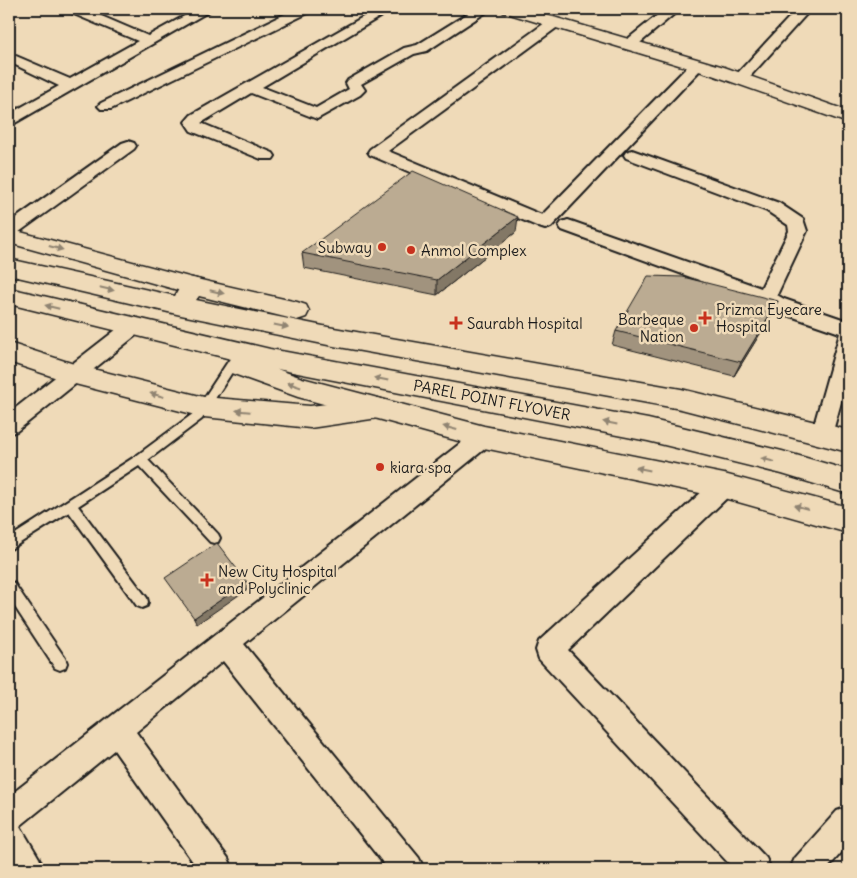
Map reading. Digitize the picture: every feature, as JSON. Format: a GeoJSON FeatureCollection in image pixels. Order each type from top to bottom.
{"type":"FeatureCollection","features":[{"type":"Feature","properties":{"kind":"main road"},"geometry":{"type":"LineString","coordinates":[[509,9],[532,12],[554,23],[697,65],[848,117]]}},
{"type":"Feature","properties":{"kind":"main road"},"geometry":{"type":"LineString","coordinates":[[9,236],[186,296],[328,336],[681,399],[848,441]]}},
{"type":"Feature","properties":{"kind":"main road"},"geometry":{"type":"LineString","coordinates":[[9,266],[347,323],[676,384],[837,427]]}},
{"type":"Feature","properties":{"kind":"main road"},"geometry":{"type":"LineString","coordinates":[[9,296],[133,327],[298,387],[484,437],[724,486],[848,520]]}},
{"type":"Feature","properties":{"kind":"main road","name":"PAREL POINT FLYOVER"},"geometry":{"type":"LineString","coordinates":[[133,327],[304,365],[679,436],[848,482]]}},
{"type":"Feature","properties":{"kind":"main road"},"geometry":{"type":"LineString","coordinates":[[9,352],[75,374],[204,408],[310,417],[378,408]]}},
{"type":"Feature","properties":{"kind":"street"},"geometry":{"type":"LineString","coordinates":[[74,9],[149,41]]}},
{"type":"Feature","properties":{"kind":"street"},"geometry":{"type":"LineString","coordinates":[[9,120],[206,9]]}},
{"type":"Feature","properties":{"kind":"street"},"geometry":{"type":"LineString","coordinates":[[106,106],[305,9]]}},
{"type":"Feature","properties":{"kind":"street"},"geometry":{"type":"LineString","coordinates":[[267,156],[194,125],[193,122],[248,87],[386,9]]}},
{"type":"Feature","properties":{"kind":"street"},"geometry":{"type":"LineString","coordinates":[[248,87],[317,114],[355,92],[357,90],[353,84],[369,73],[378,71],[409,51],[422,48],[484,9]]}},
{"type":"Feature","properties":{"kind":"street"},"geometry":{"type":"LineString","coordinates":[[629,45],[673,9]]}},
{"type":"Feature","properties":{"kind":"street"},"geometry":{"type":"LineString","coordinates":[[740,79],[804,9]]}},
{"type":"Feature","properties":{"kind":"street"},"geometry":{"type":"LineString","coordinates":[[554,23],[376,152],[545,223],[697,65]]}},
{"type":"Feature","properties":{"kind":"street"},"geometry":{"type":"LineString","coordinates":[[9,57],[70,85]]}},
{"type":"Feature","properties":{"kind":"street"},"geometry":{"type":"LineString","coordinates":[[9,231],[128,146]]}},
{"type":"Feature","properties":{"kind":"street"},"geometry":{"type":"LineString","coordinates":[[632,155],[773,207],[796,223],[798,231],[766,297]]}},
{"type":"Feature","properties":{"kind":"street"},"geometry":{"type":"LineString","coordinates":[[568,226],[766,297],[777,304],[848,328]]}},
{"type":"Feature","properties":{"kind":"street"},"geometry":{"type":"LineString","coordinates":[[9,425],[133,327]]}},
{"type":"Feature","properties":{"kind":"street"},"geometry":{"type":"LineString","coordinates":[[837,427],[848,337]]}},
{"type":"Feature","properties":{"kind":"street"},"geometry":{"type":"LineString","coordinates":[[9,815],[484,437]]}},
{"type":"Feature","properties":{"kind":"street"},"geometry":{"type":"LineString","coordinates":[[724,486],[549,650],[755,869]]}},
{"type":"Feature","properties":{"kind":"street"},"geometry":{"type":"LineString","coordinates":[[226,643],[408,869]]}},
{"type":"Feature","properties":{"kind":"street"},"geometry":{"type":"LineString","coordinates":[[117,730],[217,869]]}},
{"type":"Feature","properties":{"kind":"street"},"geometry":{"type":"LineString","coordinates":[[806,869],[848,822]]}},
{"type":"Feature","properties":{"kind":"street"},"geometry":{"type":"LineString","coordinates":[[9,837],[28,869]]}},
{"type":"Feature","properties":{"kind":"lane"},"geometry":{"type":"LineString","coordinates":[[9,545],[140,460],[198,416],[233,363]]}},
{"type":"Feature","properties":{"kind":"lane"},"geometry":{"type":"LineString","coordinates":[[140,460],[214,538]]}},
{"type":"Feature","properties":{"kind":"lane"},"geometry":{"type":"LineString","coordinates":[[70,505],[142,602]]}},
{"type":"Feature","properties":{"kind":"lane"},"geometry":{"type":"LineString","coordinates":[[9,587],[60,663]]}},
{"type":"Feature","properties":{"kind":"building","name":"Anmol Complex"},"geometry":{"type":"Polygon","coordinates":[[[413,171],[518,217],[437,280],[302,253],[413,171]]]}},
{"type":"Feature","properties":{"kind":"building"},"geometry":{"type":"Polygon","coordinates":[[[648,276],[683,277],[778,301],[741,362],[616,331],[648,276]]]}},
{"type":"Feature","properties":{"kind":"building"},"geometry":{"type":"Polygon","coordinates":[[[217,543],[247,582],[194,618],[165,578],[217,543]]]}},
{"type":"Feature","properties":{"kind":"place","name":"Subway"},"geometry":{"type":"Point","coordinates":[382,247]}},
{"type":"Feature","properties":{"kind":"place","name":"Anmol Complex"},"geometry":{"type":"Point","coordinates":[411,250]}},
{"type":"Feature","properties":{"kind":"place","name":"Prizma Eyecare Hospital"},"geometry":{"type":"Point","coordinates":[705,318]}},
{"type":"Feature","properties":{"kind":"place","name":"Saurabh Hospital"},"geometry":{"type":"Point","coordinates":[456,323]}},
{"type":"Feature","properties":{"kind":"place","name":"Barbeque Nation"},"geometry":{"type":"Point","coordinates":[694,328]}},
{"type":"Feature","properties":{"kind":"place","name":"kiara spa"},"geometry":{"type":"Point","coordinates":[380,467]}},
{"type":"Feature","properties":{"kind":"place","name":"New City Hospital and Polyclinic"},"geometry":{"type":"Point","coordinates":[207,580]}}]}
